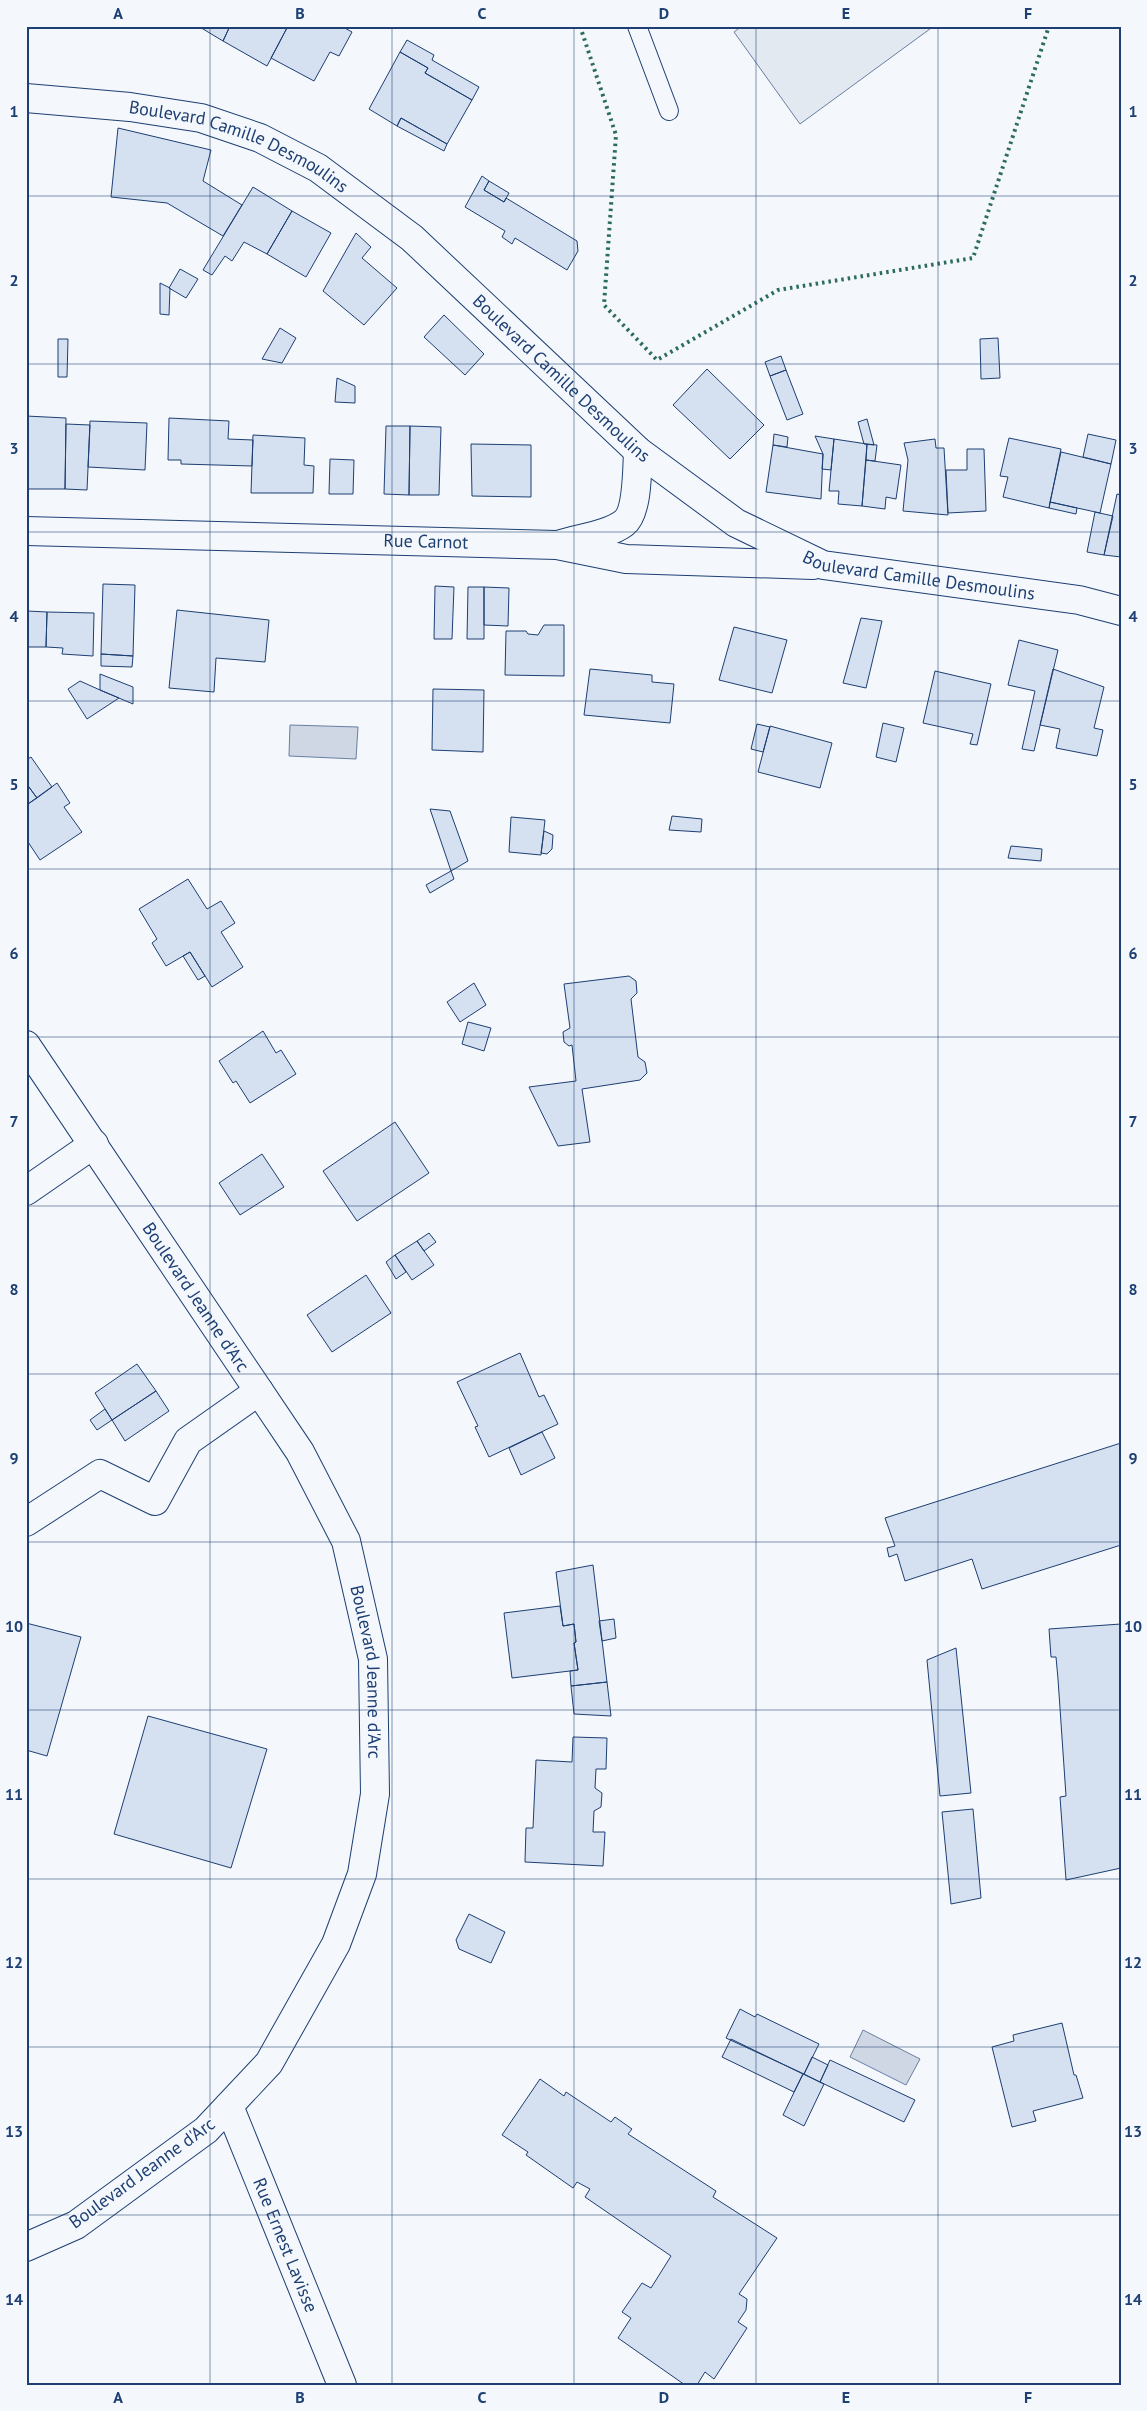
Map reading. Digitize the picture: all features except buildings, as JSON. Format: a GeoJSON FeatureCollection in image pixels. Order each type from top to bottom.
{"type":"FeatureCollection","features":[{"type":"Feature","properties":{"kind":"street","name":"Boulevard Camille Desmoulins"},"geometry":{"type":"LineString","coordinates":[[26,98],[130,107],[201,118],[260,138],[318,168],[412,238],[638,450],[736,524],[823,565],[1079,600],[1121,611]]}},
{"type":"Feature","properties":{"kind":"street"},"geometry":{"type":"LineString","coordinates":[[557,545],[610,530],[626,522],[634,504],[638,450]]}},
{"type":"Feature","properties":{"kind":"street","name":"Rue Carnot"},"geometry":{"type":"LineString","coordinates":[[26,531],[557,545],[626,559],[823,565]]}},
{"type":"Feature","properties":{"kind":"street","name":"Boulevard Jeanne d'Arc"},"geometry":{"type":"LineString","coordinates":[[26,1045],[300,1452],[346,1541],[373,1659],[375,1794],[362,1874],[336,1944],[269,2063],[206,2130],[76,2225],[26,2247]]}},
{"type":"Feature","properties":{"kind":"street"},"geometry":{"type":"LineString","coordinates":[[26,1190],[94,1144]]}},
{"type":"Feature","properties":{"kind":"street"},"geometry":{"type":"LineString","coordinates":[[26,1522],[100,1474],[155,1501],[188,1441],[259,1391]]}},
{"type":"Feature","properties":{"kind":"street","name":"Rue Ernest Lavisse"},"geometry":{"type":"LineString","coordinates":[[228,2106],[342,2385]]}},
{"type":"Feature","properties":{"kind":"lane"},"geometry":{"type":"LineString","coordinates":[[637,26],[669,111]]}},
{"type":"Feature","properties":{"kind":"shaded area"},"geometry":{"type":"Polygon","coordinates":[[[742,26],[934,26],[800,124],[734,32],[742,26]]]}},
{"type":"Feature","properties":{"kind":"shaded area"},"geometry":{"type":"Polygon","coordinates":[[[290,725],[358,727],[356,759],[289,756],[290,725]]]}},
{"type":"Feature","properties":{"kind":"shaded area"},"geometry":{"type":"Polygon","coordinates":[[[863,2030],[920,2059],[906,2085],[850,2057],[863,2030]]]}},
{"type":"Feature","properties":{"kind":"hedge"},"geometry":{"type":"LineString","coordinates":[[580,26],[616,135],[604,305],[657,360],[778,290],[973,258],[1049,26]]}}]}
